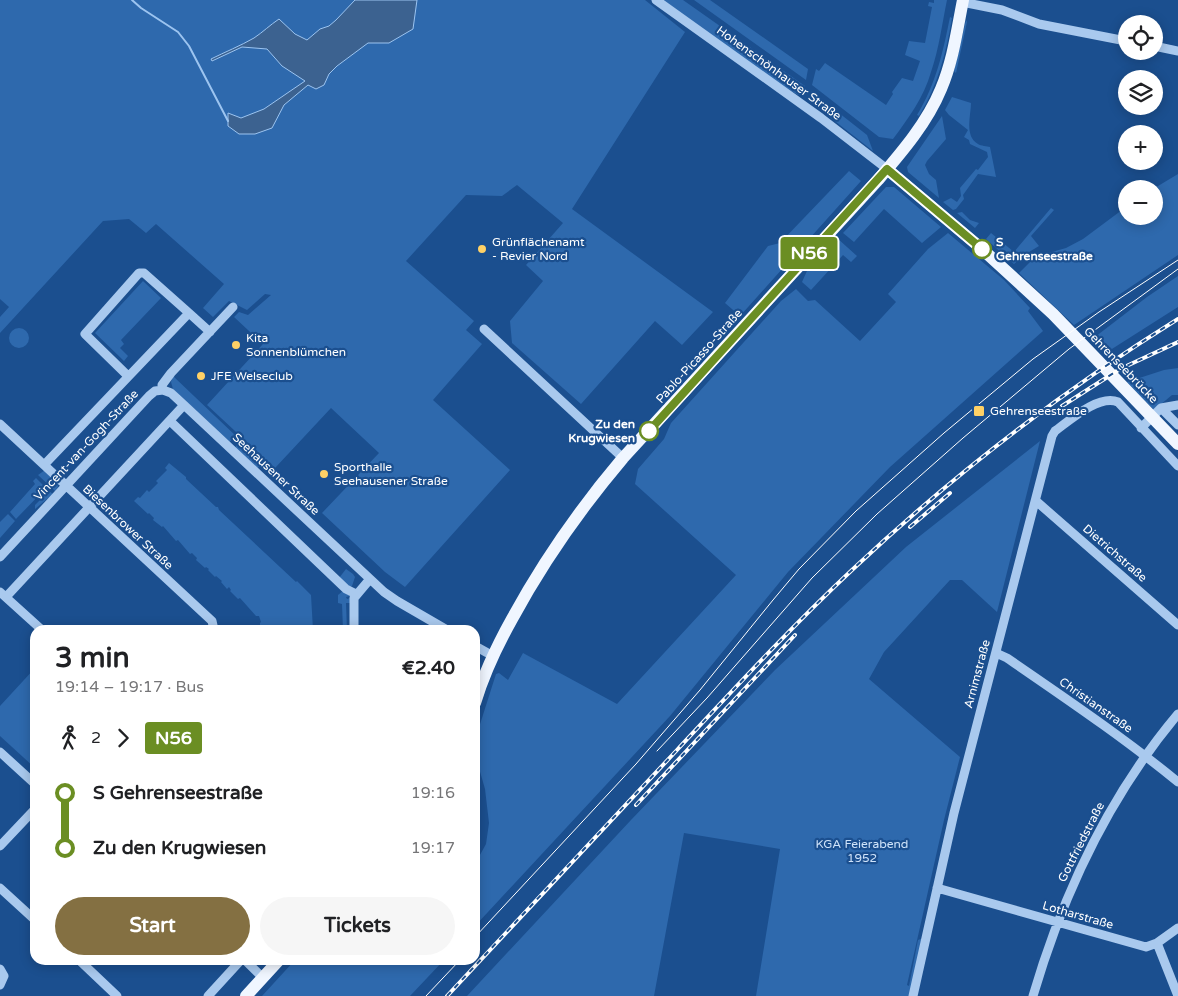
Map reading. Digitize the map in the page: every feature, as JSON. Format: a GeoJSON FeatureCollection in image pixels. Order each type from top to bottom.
{"type":"FeatureCollection","features":[{"type":"Feature","properties":{"kind":"main road","name":"Pablo-Picasso-Straße"},"geometry":{"type":"LineString","coordinates":[[480,687],[493,656],[547,558],[589,498],[623,458],[887,169],[922,122],[941,89],[953,50],[963,1]]}},
{"type":"Feature","properties":{"kind":"main road","name":"Gehrenseebrücke"},"geometry":{"type":"LineString","coordinates":[[887,169],[982,249],[1068,329],[1178,444]]}},
{"type":"Feature","properties":{"kind":"main road"},"geometry":{"type":"LineString","coordinates":[[246,996],[275,965]]}},
{"type":"Feature","properties":{"kind":"street","name":"Hohenschönhauser Straße"},"geometry":{"type":"LineString","coordinates":[[656,0],[808,108],[887,169]]}},
{"type":"Feature","properties":{"kind":"street"},"geometry":{"type":"LineString","coordinates":[[963,1],[1002,10],[1039,24],[1118,39]]}},
{"type":"Feature","properties":{"kind":"street"},"geometry":{"type":"LineString","coordinates":[[1163,48],[1178,51]]}},
{"type":"Feature","properties":{"kind":"street","name":"Vincent-van-Gogh-Straße"},"geometry":{"type":"LineString","coordinates":[[128,376],[84,334],[139,273],[144,272],[210,332]]}},
{"type":"Feature","properties":{"kind":"street","name":"Vincent-van-Gogh-Straße"},"geometry":{"type":"LineString","coordinates":[[0,557],[152,394],[163,390],[162,385],[171,373],[233,307]]}},
{"type":"Feature","properties":{"kind":"street","name":"Vincent-van-Gogh-Straße"},"geometry":{"type":"LineString","coordinates":[[44,465],[189,313]]}},
{"type":"Feature","properties":{"kind":"street"},"geometry":{"type":"LineString","coordinates":[[484,329],[623,458]]}},
{"type":"Feature","properties":{"kind":"street","name":"Seehausener Straße"},"geometry":{"type":"LineString","coordinates":[[163,390],[171,393],[370,579],[397,601],[438,625]]}},
{"type":"Feature","properties":{"kind":"street","name":"Arnimstraße"},"geometry":{"type":"LineString","coordinates":[[913,996],[936,888],[1052,436],[1055,431],[1086,409],[1099,402],[1112,399],[1118,402],[1141,428]]}},
{"type":"Feature","properties":{"kind":"street"},"geometry":{"type":"LineString","coordinates":[[37,625],[3,594],[89,508],[184,405]]}},
{"type":"Feature","properties":{"kind":"street"},"geometry":{"type":"LineString","coordinates":[[1178,405],[1161,408],[1141,428],[1178,466]]}},
{"type":"Feature","properties":{"kind":"street"},"geometry":{"type":"LineString","coordinates":[[1161,408],[1178,425]]}},
{"type":"Feature","properties":{"kind":"street"},"geometry":{"type":"LineString","coordinates":[[170,421],[346,589],[356,594]]}},
{"type":"Feature","properties":{"kind":"street","name":"Biesenbrower Straße"},"geometry":{"type":"LineString","coordinates":[[0,424],[212,621],[213,625]]}},
{"type":"Feature","properties":{"kind":"street","name":"Dietrichstraße"},"geometry":{"type":"LineString","coordinates":[[1036,501],[1178,625]]}},
{"type":"Feature","properties":{"kind":"street"},"geometry":{"type":"LineString","coordinates":[[354,625],[353,604],[356,594],[370,579]]}},
{"type":"Feature","properties":{"kind":"street"},"geometry":{"type":"LineString","coordinates":[[480,649],[493,656]]}},
{"type":"Feature","properties":{"kind":"street","name":"Christianstraße"},"geometry":{"type":"LineString","coordinates":[[996,654],[1007,658],[1146,756],[1178,782]]}},
{"type":"Feature","properties":{"kind":"street","name":"Gottfriedstraße"},"geometry":{"type":"LineString","coordinates":[[1033,996],[1057,922],[1092,845],[1125,787],[1178,714]]}},
{"type":"Feature","properties":{"kind":"street"},"geometry":{"type":"LineString","coordinates":[[0,752],[30,779]]}},
{"type":"Feature","properties":{"kind":"street"},"geometry":{"type":"LineString","coordinates":[[0,846],[30,814]]}},
{"type":"Feature","properties":{"kind":"street"},"geometry":{"type":"LineString","coordinates":[[0,888],[30,915]]}},
{"type":"Feature","properties":{"kind":"street","name":"Lotharstraße"},"geometry":{"type":"LineString","coordinates":[[936,888],[1146,947],[1157,944]]}},
{"type":"Feature","properties":{"kind":"street"},"geometry":{"type":"LineString","coordinates":[[1178,928],[1157,944],[1178,996]]}},
{"type":"Feature","properties":{"kind":"street"},"geometry":{"type":"LineString","coordinates":[[85,965],[117,996]]}},
{"type":"Feature","properties":{"kind":"street"},"geometry":{"type":"LineString","coordinates":[[208,996],[238,965]]}},
{"type":"Feature","properties":{"kind":"street"},"geometry":{"type":"LineString","coordinates":[[249,965],[263,978]]}},
{"type":"Feature","properties":{"kind":"street"},"geometry":{"type":"LineString","coordinates":[[0,969],[4,976],[0,985]]}},
{"type":"Feature","properties":{"kind":"green space"},"geometry":{"type":"Polygon","coordinates":[[[0,0],[645,0],[685,32],[572,209],[713,312],[682,345],[655,321],[581,404],[512,343],[510,321],[543,281],[526,265],[563,223],[517,185],[502,196],[466,195],[406,261],[474,321],[466,330],[482,344],[433,400],[510,470],[405,587],[385,572],[322,513],[379,453],[331,408],[275,468],[207,405],[263,344],[234,317],[239,312],[248,315],[271,295],[265,294],[247,310],[229,301],[213,317],[203,308],[224,284],[156,224],[146,233],[129,219],[103,221],[0,333],[0,317],[9,307],[0,299],[0,0]]]}},
{"type":"Feature","properties":{"kind":"green space"},"geometry":{"type":"Polygon","coordinates":[[[663,0],[683,0],[805,86],[804,92],[798,95],[775,81],[663,0]]]}},
{"type":"Feature","properties":{"kind":"green space"},"geometry":{"type":"Polygon","coordinates":[[[694,0],[710,0],[808,69],[806,80],[694,0]]]}},
{"type":"Feature","properties":{"kind":"green space"},"geometry":{"type":"Polygon","coordinates":[[[934,0],[947,0],[934,63],[920,99],[893,139],[879,137],[812,85],[816,69],[819,71],[825,63],[886,105],[902,78],[913,81],[920,61],[905,55],[909,41],[925,43],[932,7],[928,6],[929,2],[934,3],[934,0]]]}},
{"type":"Feature","properties":{"kind":"green space"},"geometry":{"type":"Polygon","coordinates":[[[950,17],[952,18],[950,31],[944,56],[931,93],[919,116],[917,115],[929,92],[938,68],[950,17]]]}},
{"type":"Feature","properties":{"kind":"green space"},"geometry":{"type":"Polygon","coordinates":[[[966,20],[967,22],[956,73],[954,71],[966,20]]]}},
{"type":"Feature","properties":{"kind":"green space"},"geometry":{"type":"Polygon","coordinates":[[[811,91],[867,135],[873,151],[813,104],[811,91]]]}},
{"type":"Feature","properties":{"kind":"green space"},"geometry":{"type":"Polygon","coordinates":[[[952,97],[971,103],[969,125],[971,136],[978,144],[990,147],[996,177],[978,174],[963,195],[964,199],[953,210],[943,202],[951,198],[957,202],[961,196],[960,188],[988,157],[987,152],[970,144],[969,140],[964,137],[968,130],[945,110],[952,97]]]}},
{"type":"Feature","properties":{"kind":"green space"},"geometry":{"type":"Polygon","coordinates":[[[942,116],[946,139],[925,165],[929,174],[936,180],[939,198],[908,172],[907,167],[942,116]]]}},
{"type":"Feature","properties":{"kind":"green space"},"geometry":{"type":"Polygon","coordinates":[[[849,171],[861,181],[740,316],[725,303],[768,246],[780,243],[849,171]]]}},
{"type":"Feature","properties":{"kind":"green space"},"geometry":{"type":"Polygon","coordinates":[[[1178,174],[1178,255],[1074,325],[1019,273],[1033,259],[1066,248],[1083,239],[1118,213],[1118,225],[1163,225],[1163,183],[1178,174]]]}},
{"type":"Feature","properties":{"kind":"green space"},"geometry":{"type":"Polygon","coordinates":[[[886,187],[894,187],[941,227],[922,243],[884,209],[854,242],[843,233],[886,187]]]}},
{"type":"Feature","properties":{"kind":"green space"},"geometry":{"type":"Polygon","coordinates":[[[1051,208],[1054,210],[1031,236],[1039,246],[1014,264],[986,239],[991,233],[1014,252],[1051,208]]]}},
{"type":"Feature","properties":{"kind":"green space"},"geometry":{"type":"Polygon","coordinates":[[[962,212],[970,220],[979,223],[975,228],[957,213],[962,212]]]}},
{"type":"Feature","properties":{"kind":"green space"},"geometry":{"type":"Polygon","coordinates":[[[948,233],[1004,280],[1030,308],[1028,311],[1043,331],[890,467],[788,572],[670,716],[480,921],[480,855],[486,844],[489,823],[485,789],[480,772],[480,724],[496,674],[499,673],[508,680],[523,653],[617,704],[736,575],[635,484],[638,469],[664,439],[671,423],[781,301],[796,289],[808,301],[815,300],[860,341],[896,302],[888,294],[928,249],[948,233]]]}},
{"type":"Feature","properties":{"kind":"green space"},"geometry":{"type":"Polygon","coordinates":[[[837,238],[857,256],[851,262],[843,255],[811,290],[802,282],[811,262],[837,238]]]}},
{"type":"Feature","properties":{"kind":"green space"},"geometry":{"type":"Polygon","coordinates":[[[1178,276],[1178,307],[1104,354],[1091,340],[1147,297],[1178,276]]]}},
{"type":"Feature","properties":{"kind":"green space"},"geometry":{"type":"Polygon","coordinates":[[[143,281],[161,298],[121,340],[124,344],[120,348],[128,356],[124,361],[95,333],[143,281]]]}},
{"type":"Feature","properties":{"kind":"green space"},"geometry":{"type":"Polygon","coordinates":[[[19,328],[26,331],[29,338],[26,345],[19,348],[12,345],[9,338],[12,331],[19,328]]]}},
{"type":"Feature","properties":{"kind":"green space"},"geometry":{"type":"Polygon","coordinates":[[[1178,368],[1178,395],[1172,395],[1154,410],[1127,382],[1164,370],[1178,368]]]}},
{"type":"Feature","properties":{"kind":"green space"},"geometry":{"type":"Polygon","coordinates":[[[173,376],[237,437],[229,442],[173,389],[171,382],[173,376]]]}},
{"type":"Feature","properties":{"kind":"green space"},"geometry":{"type":"Polygon","coordinates":[[[240,440],[263,461],[257,469],[235,448],[240,440]]]}},
{"type":"Feature","properties":{"kind":"green space","name":"KGA Feierabend 1952"},"geometry":{"type":"Polygon","coordinates":[[[1040,441],[997,612],[962,580],[950,580],[884,652],[869,679],[960,757],[907,985],[909,986],[918,940],[923,938],[910,996],[756,996],[780,849],[684,833],[654,996],[467,996],[631,820],[775,670],[906,547],[1040,441]]]}},
{"type":"Feature","properties":{"kind":"green space"},"geometry":{"type":"Polygon","coordinates":[[[169,463],[186,477],[311,595],[313,625],[260,625],[259,616],[256,616],[240,598],[238,599],[230,591],[229,587],[227,589],[222,581],[196,560],[197,558],[192,553],[190,554],[178,540],[176,541],[163,526],[153,520],[154,518],[149,513],[134,501],[138,497],[140,498],[147,490],[149,492],[158,483],[156,481],[167,470],[165,468],[169,463]]]}},
{"type":"Feature","properties":{"kind":"green space"},"geometry":{"type":"Polygon","coordinates":[[[45,470],[57,483],[58,487],[55,491],[38,475],[45,470]]]}},
{"type":"Feature","properties":{"kind":"green space"},"geometry":{"type":"Polygon","coordinates":[[[36,478],[46,488],[16,519],[10,512],[35,484],[33,481],[36,478]]]}},
{"type":"Feature","properties":{"kind":"green space"},"geometry":{"type":"Polygon","coordinates":[[[49,491],[53,494],[35,509],[35,505],[49,491]]]}},
{"type":"Feature","properties":{"kind":"green space"},"geometry":{"type":"Polygon","coordinates":[[[8,514],[15,521],[0,538],[0,522],[8,514]]]}},
{"type":"Feature","properties":{"kind":"green space"},"geometry":{"type":"Polygon","coordinates":[[[346,569],[355,577],[352,586],[348,588],[339,578],[346,569]]]}},
{"type":"Feature","properties":{"kind":"green space"},"geometry":{"type":"Polygon","coordinates":[[[343,591],[350,596],[346,597],[347,599],[350,598],[350,603],[346,603],[347,625],[343,625],[342,604],[338,603],[338,595],[343,591]]]}},
{"type":"Feature","properties":{"kind":"green space"},"geometry":{"type":"Polygon","coordinates":[[[30,673],[30,763],[0,736],[0,706],[30,673]]]}},
{"type":"Feature","properties":{"kind":"green space"},"geometry":{"type":"Polygon","coordinates":[[[290,965],[439,965],[410,996],[262,996],[290,965]]]}},
{"type":"Feature","properties":{"kind":"shaded area"},"geometry":{"type":"Polygon","coordinates":[[[355,0],[417,0],[413,29],[389,43],[368,43],[337,66],[329,74],[324,85],[316,89],[308,85],[284,105],[272,128],[255,134],[239,134],[228,126],[228,113],[241,118],[264,109],[305,81],[282,66],[267,49],[242,47],[212,61],[211,59],[254,38],[279,19],[295,34],[307,40],[320,29],[329,26],[355,0]]]}},
{"type":"Feature","properties":{"kind":"waterway"},"geometry":{"type":"LineString","coordinates":[[132,0],[178,32],[189,46],[228,121]]}},
{"type":"Feature","properties":{"kind":"tram line"},"geometry":{"type":"LineString","coordinates":[[480,932],[636,764],[700,690],[799,569],[856,511],[944,433],[1033,359],[1099,312],[1178,260]]}},
{"type":"Feature","properties":{"kind":"tram line"},"geometry":{"type":"LineString","coordinates":[[657,751],[707,698],[812,578],[877,514],[963,438],[1069,349],[1178,269]]}},
{"type":"Feature","properties":{"kind":"tram line"},"geometry":{"type":"LineString","coordinates":[[426,996],[455,965]]}},
{"type":"Feature","properties":{"kind":"railway"},"geometry":{"type":"LineString","coordinates":[[480,961],[741,681],[807,614],[890,535],[969,468],[1050,405],[1178,319]]}},
{"type":"Feature","properties":{"kind":"railway"},"geometry":{"type":"LineString","coordinates":[[1062,406],[1120,369],[1178,342]]}},
{"type":"Feature","properties":{"kind":"railway"},"geometry":{"type":"LineString","coordinates":[[910,527],[950,493]]}},
{"type":"Feature","properties":{"kind":"railway"},"geometry":{"type":"LineString","coordinates":[[636,805],[795,635]]}},
{"type":"Feature","properties":{"kind":"railway"},"geometry":{"type":"LineString","coordinates":[[447,996],[476,965]]}},
{"type":"Feature","properties":{"kind":"bus line","name":"N56"},"geometry":{"type":"LineString","coordinates":[[649,431],[887,169],[982,249]]}},
{"type":"Feature","properties":{"kind":"place","name":"Grünflächenamt - Revier Nord"},"geometry":{"type":"Point","coordinates":[482,249]}},
{"type":"Feature","properties":{"kind":"place","name":"S Gehrenseestraße"},"geometry":{"type":"Point","coordinates":[982,249]}},
{"type":"Feature","properties":{"kind":"place","name":"Kita Sonnenblümchen"},"geometry":{"type":"Point","coordinates":[236,345]}},
{"type":"Feature","properties":{"kind":"place","name":"JFE Welseclub"},"geometry":{"type":"Point","coordinates":[201,376]}},
{"type":"Feature","properties":{"kind":"place","name":"Gehrenseestraße"},"geometry":{"type":"Point","coordinates":[979,411]}},
{"type":"Feature","properties":{"kind":"place","name":"Zu den Krugwiesen"},"geometry":{"type":"Point","coordinates":[649,431]}},
{"type":"Feature","properties":{"kind":"place","name":"Sporthalle Seehausener Straße"},"geometry":{"type":"Point","coordinates":[324,474]}}]}
